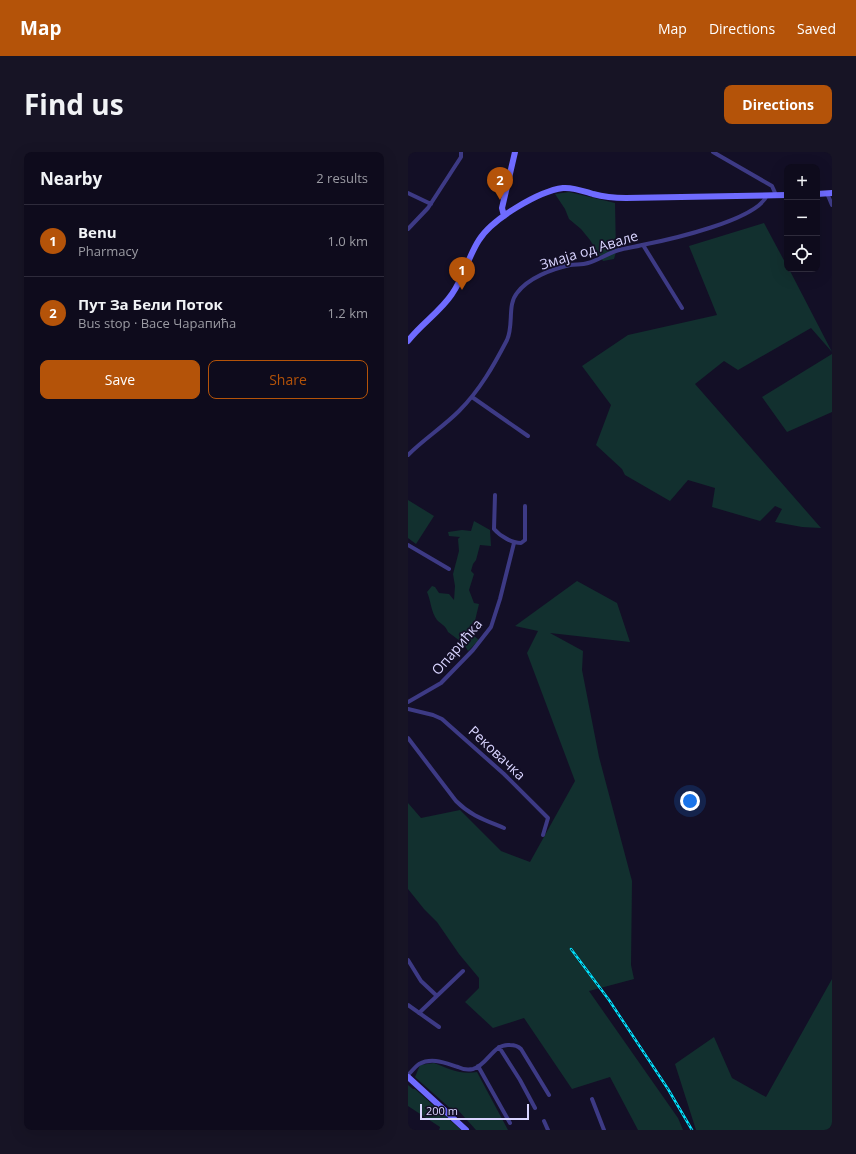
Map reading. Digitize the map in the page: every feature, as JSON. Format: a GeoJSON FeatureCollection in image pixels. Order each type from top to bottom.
{"type":"FeatureCollection","features":[{"type":"Feature","properties":{"kind":"main road"},"geometry":{"type":"LineString","coordinates":[[504,216],[502,208],[515,152]]}},
{"type":"Feature","properties":{"kind":"main road"},"geometry":{"type":"LineString","coordinates":[[408,341],[450,297],[461,280],[479,239],[487,229],[504,216],[542,194],[555,189],[566,188],[608,197],[621,198],[784,195]]}},
{"type":"Feature","properties":{"kind":"main road"},"geometry":{"type":"LineString","coordinates":[[408,1076],[466,1130]]}},
{"type":"Feature","properties":{"kind":"street"},"geometry":{"type":"LineString","coordinates":[[408,229],[431,204],[461,157],[461,152]]}},
{"type":"Feature","properties":{"kind":"street"},"geometry":{"type":"LineString","coordinates":[[713,152],[772,186],[776,195]]}},
{"type":"Feature","properties":{"kind":"street"},"geometry":{"type":"LineString","coordinates":[[408,193],[431,204]]}},
{"type":"Feature","properties":{"kind":"street"},"geometry":{"type":"LineString","coordinates":[[829,193],[832,205]]}},
{"type":"Feature","properties":{"kind":"street","name":"Змаја од Авале"},"geometry":{"type":"LineString","coordinates":[[408,455],[420,443],[459,411],[472,397],[484,380],[507,340],[511,326],[512,303],[515,295],[521,288],[533,279],[555,269],[570,265],[589,263],[618,250],[643,245],[735,219],[760,204],[766,195]]}},
{"type":"Feature","properties":{"kind":"street"},"geometry":{"type":"LineString","coordinates":[[643,245],[682,308]]}},
{"type":"Feature","properties":{"kind":"street"},"geometry":{"type":"LineString","coordinates":[[472,397],[528,436]]}},
{"type":"Feature","properties":{"kind":"street"},"geometry":{"type":"LineString","coordinates":[[495,495],[494,528],[496,532],[514,543],[522,543],[525,540],[525,506]]}},
{"type":"Feature","properties":{"kind":"street","name":"Опарићка"},"geometry":{"type":"LineString","coordinates":[[408,702],[441,683],[473,650],[490,628],[500,599],[514,543]]}},
{"type":"Feature","properties":{"kind":"street"},"geometry":{"type":"LineString","coordinates":[[408,545],[449,569]]}},
{"type":"Feature","properties":{"kind":"street","name":"Рековачка"},"geometry":{"type":"LineString","coordinates":[[408,709],[433,714],[442,719],[504,774],[548,818],[543,835]]}},
{"type":"Feature","properties":{"kind":"street"},"geometry":{"type":"LineString","coordinates":[[408,738],[456,801],[465,810],[470,814],[504,828]]}},
{"type":"Feature","properties":{"kind":"street"},"geometry":{"type":"LineString","coordinates":[[408,960],[421,981],[437,996]]}},
{"type":"Feature","properties":{"kind":"street"},"geometry":{"type":"LineString","coordinates":[[419,1013],[463,971]]}},
{"type":"Feature","properties":{"kind":"street"},"geometry":{"type":"LineString","coordinates":[[408,1005],[439,1027]]}},
{"type":"Feature","properties":{"kind":"street"},"geometry":{"type":"LineString","coordinates":[[408,1076],[419,1064],[430,1062],[440,1061],[467,1069],[473,1069],[499,1047],[506,1044],[520,1048],[539,1077],[549,1096]]}},
{"type":"Feature","properties":{"kind":"street"},"geometry":{"type":"LineString","coordinates":[[499,1047],[520,1080],[535,1108]]}},
{"type":"Feature","properties":{"kind":"street"},"geometry":{"type":"LineString","coordinates":[[478,1066],[510,1123]]}},
{"type":"Feature","properties":{"kind":"street"},"geometry":{"type":"LineString","coordinates":[[592,1099],[604,1130]]}},
{"type":"Feature","properties":{"kind":"street"},"geometry":{"type":"LineString","coordinates":[[544,1121],[548,1130]]}},
{"type":"Feature","properties":{"kind":"green space"},"geometry":{"type":"Polygon","coordinates":[[[569,192],[615,203],[616,252],[614,259],[603,261],[590,240],[581,229],[569,219],[565,209],[555,194],[569,192]]]}},
{"type":"Feature","properties":{"kind":"green space"},"geometry":{"type":"Polygon","coordinates":[[[764,223],[784,260],[784,272],[791,272],[832,352],[811,328],[738,370],[724,361],[695,384],[821,528],[802,527],[775,522],[782,509],[775,506],[760,521],[712,507],[715,488],[688,480],[670,501],[625,475],[622,469],[596,445],[611,405],[582,366],[628,335],[717,315],[689,246],[764,223]]]}},
{"type":"Feature","properties":{"kind":"green space"},"geometry":{"type":"Polygon","coordinates":[[[832,354],[832,412],[787,432],[762,397],[832,354]]]}},
{"type":"Feature","properties":{"kind":"green space"},"geometry":{"type":"Polygon","coordinates":[[[408,500],[434,516],[416,544],[408,538],[408,500]]]}},
{"type":"Feature","properties":{"kind":"green space"},"geometry":{"type":"Polygon","coordinates":[[[474,521],[490,530],[491,546],[480,545],[471,571],[474,574],[469,590],[474,603],[479,604],[473,629],[474,636],[479,640],[468,651],[464,644],[448,632],[437,620],[433,614],[427,592],[432,586],[435,587],[439,593],[449,594],[454,600],[455,586],[453,574],[459,551],[458,539],[460,537],[449,536],[448,532],[462,530],[471,531],[474,521]]]}},
{"type":"Feature","properties":{"kind":"green space"},"geometry":{"type":"Polygon","coordinates":[[[577,581],[617,603],[630,642],[550,633],[583,651],[582,670],[599,757],[632,881],[631,965],[634,979],[589,991],[678,1118],[683,1130],[638,1130],[610,1077],[572,1089],[524,1018],[493,1028],[465,1002],[479,988],[479,978],[459,954],[437,922],[408,889],[408,803],[421,818],[460,810],[501,851],[530,862],[575,781],[527,653],[538,631],[515,626],[577,581]]]}},
{"type":"Feature","properties":{"kind":"green space"},"geometry":{"type":"Polygon","coordinates":[[[832,979],[832,1130],[696,1130],[675,1064],[714,1037],[732,1078],[766,1097],[832,979]]]}},
{"type":"Feature","properties":{"kind":"green space"},"geometry":{"type":"Polygon","coordinates":[[[434,1063],[460,1072],[477,1072],[508,1130],[476,1130],[457,1109],[452,1110],[415,1077],[420,1065],[434,1063]]]}},
{"type":"Feature","properties":{"kind":"green space"},"geometry":{"type":"Polygon","coordinates":[[[408,1085],[415,1089],[461,1130],[439,1130],[440,1127],[408,1106],[408,1085]]]}},
{"type":"Feature","properties":{"kind":"railway"},"geometry":{"type":"LineString","coordinates":[[571,949],[609,1000],[668,1089],[692,1130]]}},
{"type":"Feature","properties":{"kind":"place","name":"Пут За Бели Поток"},"geometry":{"type":"Point","coordinates":[500,200]}},
{"type":"Feature","properties":{"kind":"place","name":"Benu"},"geometry":{"type":"Point","coordinates":[462,290]}}]}
